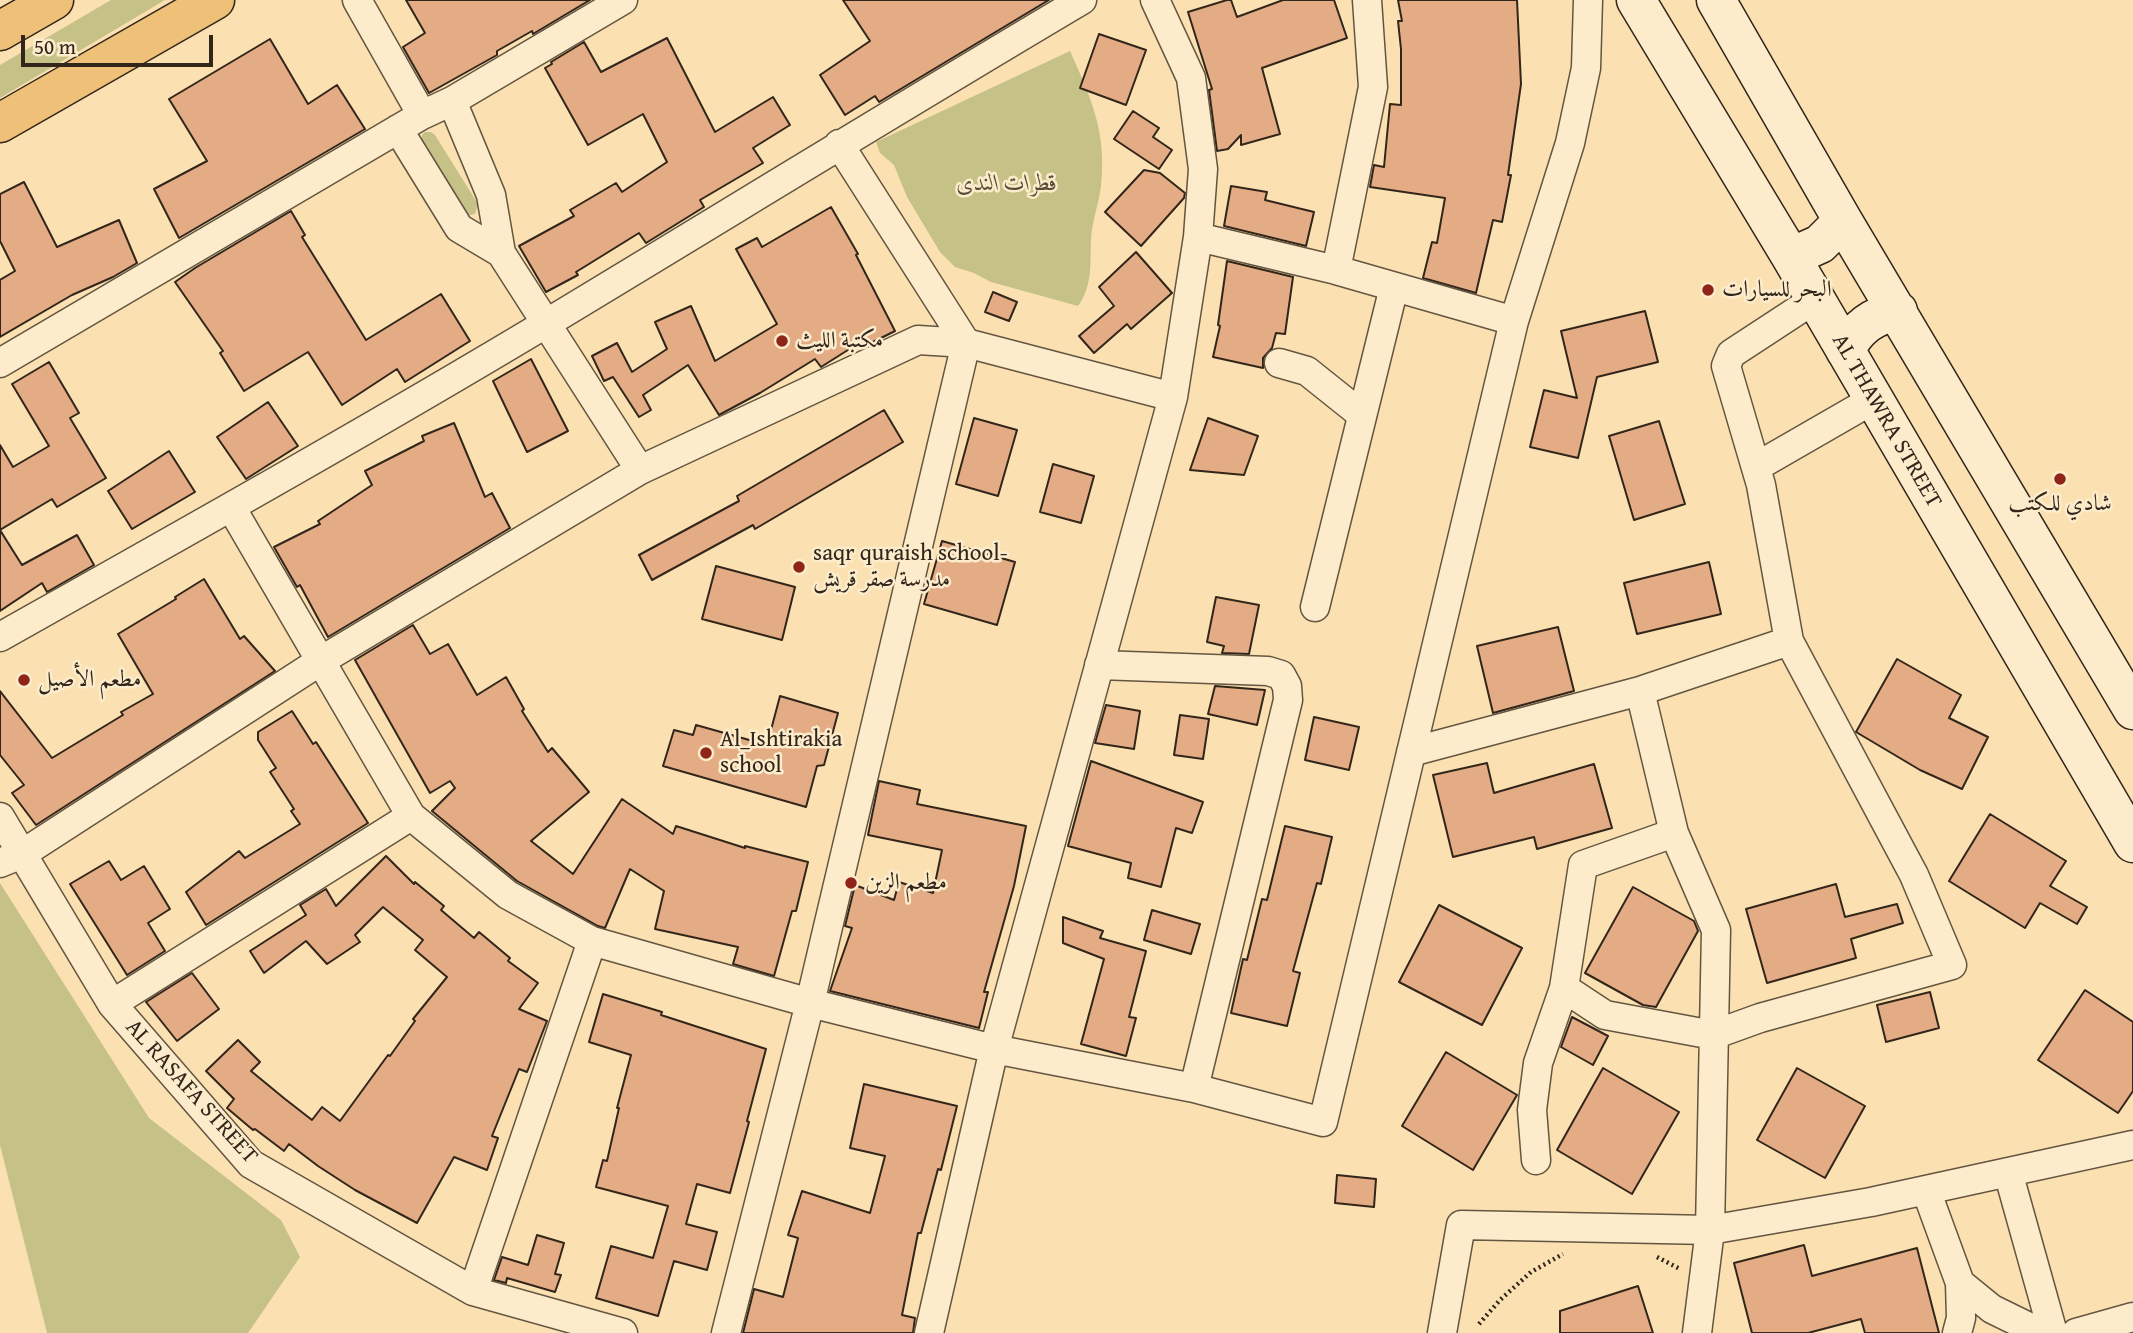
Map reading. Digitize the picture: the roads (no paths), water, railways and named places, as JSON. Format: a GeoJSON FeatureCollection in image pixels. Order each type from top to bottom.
{"type":"FeatureCollection","features":[{"type":"Feature","properties":{"kind":"main road"},"geometry":{"type":"LineString","coordinates":[[0,31],[54,0]]}},
{"type":"Feature","properties":{"kind":"main road"},"geometry":{"type":"LineString","coordinates":[[0,123],[215,0]]}},
{"type":"Feature","properties":{"kind":"main road","name":"AL THAWRA STREET"},"geometry":{"type":"LineString","coordinates":[[1636,0],[1791,257],[2133,843]]}},
{"type":"Feature","properties":{"kind":"main road"},"geometry":{"type":"LineString","coordinates":[[1716,0],[1843,221],[2133,710]]}},
{"type":"Feature","properties":{"kind":"main road"},"geometry":{"type":"LineString","coordinates":[[1791,257],[1820,244],[1843,221]]}},
{"type":"Feature","properties":{"kind":"main road"},"geometry":{"type":"LineString","coordinates":[[1845,350],[1853,335],[1866,323],[1881,315],[1898,311]]}},
{"type":"Feature","properties":{"kind":"street"},"geometry":{"type":"LineString","coordinates":[[357,0],[422,115]]}},
{"type":"Feature","properties":{"kind":"street"},"geometry":{"type":"LineString","coordinates":[[0,363],[623,0]]}},
{"type":"Feature","properties":{"kind":"street"},"geometry":{"type":"LineString","coordinates":[[0,637],[231,507],[546,324],[839,144],[1082,0]]}},
{"type":"Feature","properties":{"kind":"street"},"geometry":{"type":"LineString","coordinates":[[929,1333],[994,1049],[1172,397],[1198,237],[1203,169],[1191,78],[1155,0]]}},
{"type":"Feature","properties":{"kind":"street"},"geometry":{"type":"LineString","coordinates":[[1336,270],[1373,87],[1367,0]]}},
{"type":"Feature","properties":{"kind":"street"},"geometry":{"type":"LineString","coordinates":[[231,507],[411,816],[508,895],[592,942],[810,1003],[994,1049],[1194,1088],[1322,1122],[1514,321],[1570,143],[1586,68],[1588,0]]}},
{"type":"Feature","properties":{"kind":"street"},"geometry":{"type":"LineString","coordinates":[[452,101],[491,195],[501,253],[640,470]]}},
{"type":"Feature","properties":{"kind":"street"},"geometry":{"type":"LineString","coordinates":[[398,129],[459,228],[501,253]]}},
{"type":"Feature","properties":{"kind":"street"},"geometry":{"type":"LineString","coordinates":[[726,1333],[810,1003],[966,343],[839,144]]}},
{"type":"Feature","properties":{"kind":"street"},"geometry":{"type":"LineString","coordinates":[[1198,237],[1336,270],[1514,321]]}},
{"type":"Feature","properties":{"kind":"street"},"geometry":{"type":"LineString","coordinates":[[1315,607],[1394,287]]}},
{"type":"Feature","properties":{"kind":"street"},"geometry":{"type":"LineString","coordinates":[[1564,988],[1605,1015],[1713,1035],[1760,1018],[1952,965],[1914,874],[1789,641],[1756,467],[1726,366],[1731,354],[1815,299]]}},
{"type":"Feature","properties":{"kind":"street"},"geometry":{"type":"LineString","coordinates":[[11,858],[322,660],[640,470],[918,340],[966,343],[1172,397]]}},
{"type":"Feature","properties":{"kind":"street"},"geometry":{"type":"LineString","coordinates":[[1279,363],[1307,371],[1363,415]]}},
{"type":"Feature","properties":{"kind":"street"},"geometry":{"type":"LineString","coordinates":[[1756,467],[1874,399]]}},
{"type":"Feature","properties":{"kind":"street"},"geometry":{"type":"LineString","coordinates":[[1411,752],[1640,691],[1789,641]]}},
{"type":"Feature","properties":{"kind":"street"},"geometry":{"type":"LineString","coordinates":[[1099,665],[1268,671],[1280,675],[1287,686],[1287,700],[1194,1088]]}},
{"type":"Feature","properties":{"kind":"street"},"geometry":{"type":"LineString","coordinates":[[1640,691],[1674,833],[1716,930],[1710,1230],[1698,1333]]}},
{"type":"Feature","properties":{"kind":"street"},"geometry":{"type":"LineString","coordinates":[[112,1004],[411,816]]}},
{"type":"Feature","properties":{"kind":"street","name":"AL RASAFA STREET"},"geometry":{"type":"LineString","coordinates":[[0,817],[11,858],[112,1004],[251,1164],[473,1291],[623,1333]]}},
{"type":"Feature","properties":{"kind":"street"},"geometry":{"type":"LineString","coordinates":[[1536,1160],[1532,1110],[1538,1063],[1564,988],[1583,864],[1674,833]]}},
{"type":"Feature","properties":{"kind":"street"},"geometry":{"type":"LineString","coordinates":[[473,1291],[592,942]]}},
{"type":"Feature","properties":{"kind":"street"},"geometry":{"type":"LineString","coordinates":[[1442,1333],[1461,1225],[1710,1230],[1871,1202],[2133,1145]]}},
{"type":"Feature","properties":{"kind":"street"},"geometry":{"type":"LineString","coordinates":[[2008,1172],[2053,1333]]}},
{"type":"Feature","properties":{"kind":"street"},"geometry":{"type":"LineString","coordinates":[[1926,1190],[1960,1283],[1961,1318],[1957,1333]]}},
{"type":"Feature","properties":{"kind":"street"},"geometry":{"type":"LineString","coordinates":[[1960,1283],[1992,1309],[2041,1333]]}},
{"type":"Feature","properties":{"kind":"street"},"geometry":{"type":"LineString","coordinates":[[2076,1333],[2133,1317]]}},
{"type":"Feature","properties":{"kind":"place","name":"البحر للسيارات"},"geometry":{"type":"Point","coordinates":[1708,290]}},
{"type":"Feature","properties":{"kind":"place","name":"مكتبة الليث"},"geometry":{"type":"Point","coordinates":[782,341]}},
{"type":"Feature","properties":{"kind":"place","name":"شادي للكتب"},"geometry":{"type":"Point","coordinates":[2060,479]}},
{"type":"Feature","properties":{"kind":"place","name":"saqr quraish school- مدرسة صقر قريش"},"geometry":{"type":"Point","coordinates":[799,567]}},
{"type":"Feature","properties":{"kind":"place","name":"مطعم الأصيل"},"geometry":{"type":"Point","coordinates":[24,680]}},
{"type":"Feature","properties":{"kind":"place","name":"Al_Ishtirakia school"},"geometry":{"type":"Point","coordinates":[706,753]}},
{"type":"Feature","properties":{"kind":"place","name":"مطعم الزين"},"geometry":{"type":"Point","coordinates":[851,883]}},
{"type":"Feature","properties":{"kind":"park label","name":"قطرات الندى"},"geometry":{"type":"Point","coordinates":[1007,184]}}]}
